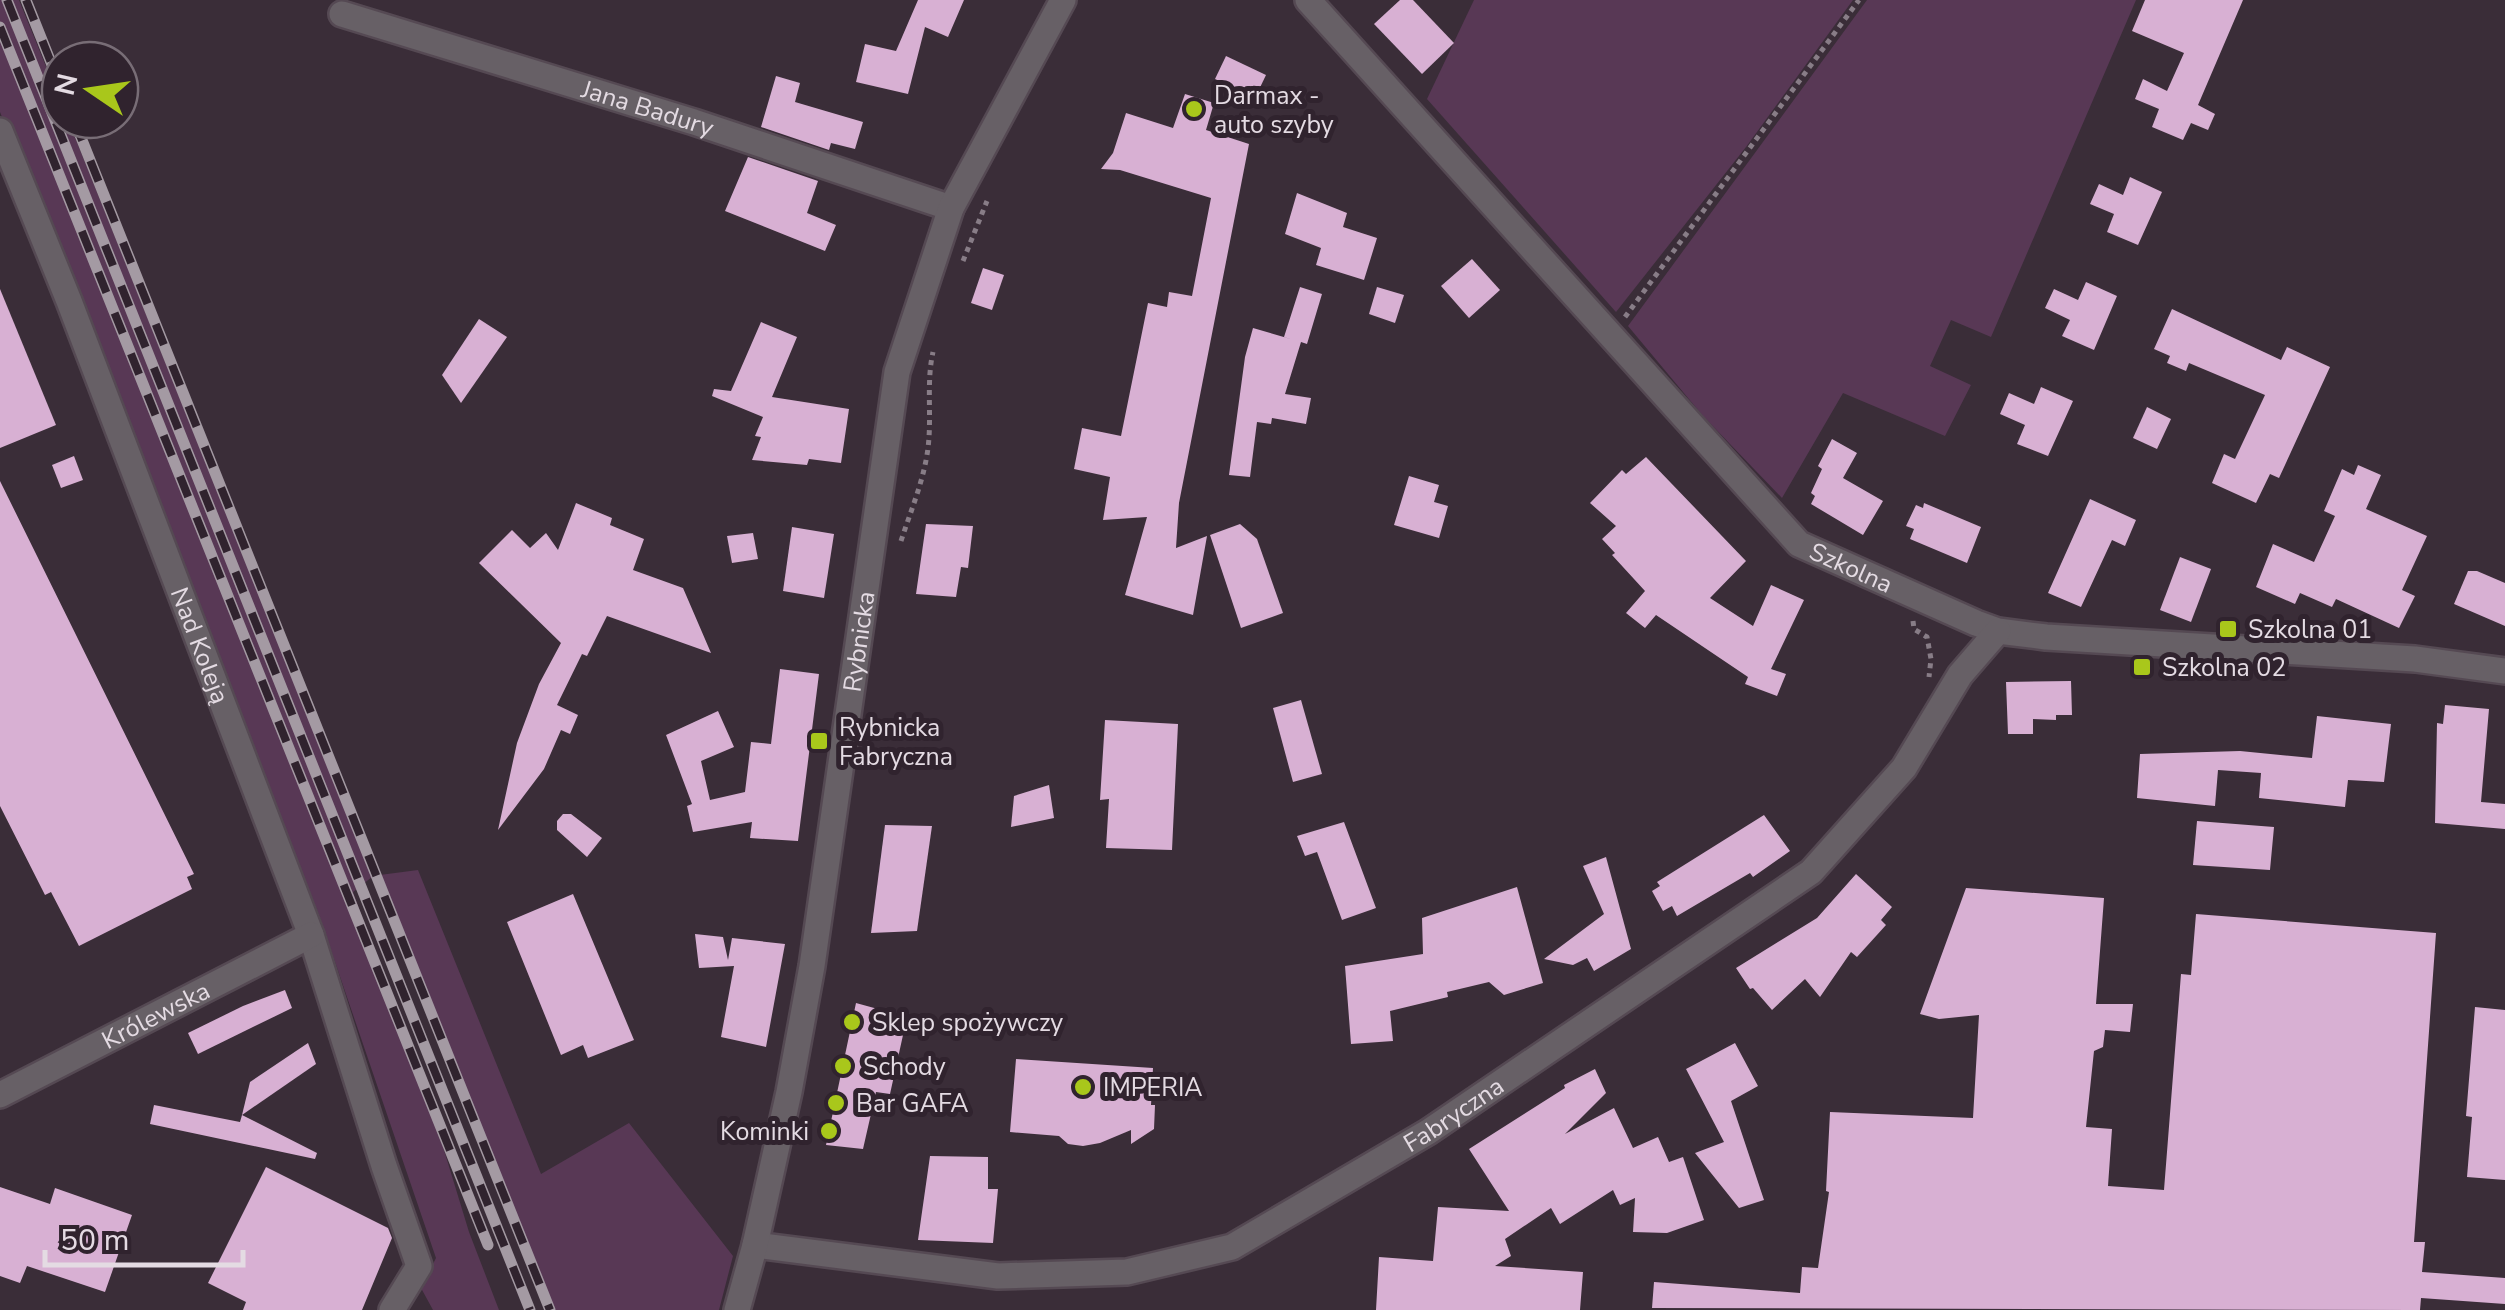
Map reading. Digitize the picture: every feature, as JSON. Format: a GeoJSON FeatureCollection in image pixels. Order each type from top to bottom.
{"type":"FeatureCollection","features":[{"type":"Feature","properties":{"kind":"street","name":"Rybnicka"},"geometry":{"type":"LineString","coordinates":[[736,1310],[755,1245],[789,1092],[814,951],[897,372],[950,208],[1064,0]]}},
{"type":"Feature","properties":{"kind":"street","name":"Szkolna"},"geometry":{"type":"LineString","coordinates":[[1308,0],[1800,544],[1998,631],[2415,659],[2505,671]]}},
{"type":"Feature","properties":{"kind":"street","name":"Jana Badury"},"geometry":{"type":"LineString","coordinates":[[342,14],[694,122],[950,208]]}},
{"type":"Feature","properties":{"kind":"street","name":"Nad Koleją"},"geometry":{"type":"LineString","coordinates":[[0,132],[311,935],[419,1266],[392,1310]]}},
{"type":"Feature","properties":{"kind":"street","name":"Fabryczna"},"geometry":{"type":"LineString","coordinates":[[755,1245],[998,1276],[1127,1272],[1232,1247],[1428,1132],[1811,872],[1904,768],[1960,674],[1998,631]]}},
{"type":"Feature","properties":{"kind":"street","name":"Królewska"},"geometry":{"type":"LineString","coordinates":[[0,1094],[311,935]]}},
{"type":"Feature","properties":{"kind":"path"},"geometry":{"type":"LineString","coordinates":[[1612,335],[1859,0]]}},
{"type":"Feature","properties":{"kind":"path"},"geometry":{"type":"LineString","coordinates":[[958,272],[993,186]]}},
{"type":"Feature","properties":{"kind":"path"},"geometry":{"type":"LineString","coordinates":[[904,529],[925,468],[930,424],[929,371],[934,349]]}},
{"type":"Feature","properties":{"kind":"path"},"geometry":{"type":"LineString","coordinates":[[1912,616],[1914,629],[1928,637],[1931,659],[1926,689]]}},
{"type":"Feature","properties":{"kind":"shaded area"},"geometry":{"type":"Polygon","coordinates":[[[0,0],[19,0],[40,52],[40,140],[76,140],[372,876],[418,870],[541,1174],[629,1123],[733,1256],[719,1310],[555,1310],[372,877],[353,892],[499,1310],[433,1310],[421,1288],[436,1258],[319,915],[0,112],[0,0]]]}},
{"type":"Feature","properties":{"kind":"shaded area"},"geometry":{"type":"Polygon","coordinates":[[[1474,0],[1853,0],[1746,147],[1616,312],[1427,99],[1474,0]]]}},
{"type":"Feature","properties":{"kind":"shaded area"},"geometry":{"type":"Polygon","coordinates":[[[1867,0],[2136,0],[1991,337],[1951,320],[1930,366],[1971,385],[1945,436],[1843,393],[1782,498],[1703,416],[1628,326],[1867,0]]]}},
{"type":"Feature","properties":{"kind":"building"},"geometry":{"type":"Polygon","coordinates":[[[918,0],[964,0],[948,37],[925,27],[908,94],[856,82],[865,44],[896,51],[918,0]]]}},
{"type":"Feature","properties":{"kind":"building"},"geometry":{"type":"Polygon","coordinates":[[[1400,0],[1413,0],[1454,43],[1422,74],[1374,24],[1400,0]]]}},
{"type":"Feature","properties":{"kind":"building"},"geometry":{"type":"Polygon","coordinates":[[[2145,0],[2243,0],[2198,105],[2215,114],[2208,130],[2191,123],[2183,140],[2152,127],[2159,109],[2135,99],[2143,79],[2167,91],[2184,53],[2132,31],[2145,0]]]}},
{"type":"Feature","properties":{"kind":"building"},"geometry":{"type":"Polygon","coordinates":[[[1226,56],[1266,75],[1255,98],[1215,79],[1226,56]]]}},
{"type":"Feature","properties":{"kind":"building"},"geometry":{"type":"Polygon","coordinates":[[[776,76],[800,83],[795,102],[863,122],[855,149],[831,143],[829,150],[761,127],[776,76]]]}},
{"type":"Feature","properties":{"kind":"building"},"geometry":{"type":"Polygon","coordinates":[[[1185,94],[1214,103],[1206,130],[1249,144],[1179,503],[1176,548],[1207,536],[1193,615],[1125,595],[1147,517],[1103,520],[1110,477],[1074,469],[1082,428],[1121,436],[1148,303],[1167,307],[1169,292],[1192,296],[1211,198],[1120,170],[1101,169],[1113,153],[1126,113],[1173,128],[1185,94]]]}},
{"type":"Feature","properties":{"kind":"building"},"geometry":{"type":"Polygon","coordinates":[[[748,157],[818,181],[807,213],[836,225],[825,251],[725,211],[748,157]]]}},
{"type":"Feature","properties":{"kind":"building"},"geometry":{"type":"Polygon","coordinates":[[[2130,177],[2162,192],[2138,245],[2107,232],[2114,214],[2090,204],[2099,184],[2123,195],[2130,177]]]}},
{"type":"Feature","properties":{"kind":"building"},"geometry":{"type":"Polygon","coordinates":[[[1297,193],[1347,213],[1343,227],[1377,238],[1364,280],[1316,265],[1321,248],[1285,234],[1297,193]]]}},
{"type":"Feature","properties":{"kind":"building"},"geometry":{"type":"Polygon","coordinates":[[[1472,259],[1500,290],[1469,318],[1441,286],[1472,259]]]}},
{"type":"Feature","properties":{"kind":"building"},"geometry":{"type":"Polygon","coordinates":[[[983,268],[1004,275],[992,310],[971,303],[983,268]]]}},
{"type":"Feature","properties":{"kind":"building"},"geometry":{"type":"Polygon","coordinates":[[[2086,282],[2117,296],[2094,350],[2062,336],[2070,320],[2045,308],[2054,289],[2078,300],[2086,282]]]}},
{"type":"Feature","properties":{"kind":"building"},"geometry":{"type":"Polygon","coordinates":[[[1300,287],[1322,294],[1307,344],[1301,342],[1285,394],[1311,398],[1306,424],[1272,418],[1271,424],[1257,422],[1250,477],[1229,475],[1245,357],[1253,328],[1294,340],[1284,337],[1300,287]]]}},
{"type":"Feature","properties":{"kind":"building"},"geometry":{"type":"Polygon","coordinates":[[[1377,287],[1404,295],[1395,323],[1369,314],[1377,287]]]}},
{"type":"Feature","properties":{"kind":"building"},"geometry":{"type":"Polygon","coordinates":[[[0,289],[56,425],[0,448],[0,289]]]}},
{"type":"Feature","properties":{"kind":"building"},"geometry":{"type":"Polygon","coordinates":[[[2172,309],[2281,360],[2287,347],[2330,367],[2279,478],[2270,474],[2256,503],[2212,483],[2224,454],[2235,459],[2265,395],[2189,363],[2186,371],[2167,363],[2170,356],[2154,349],[2172,309]]]}},
{"type":"Feature","properties":{"kind":"building"},"geometry":{"type":"Polygon","coordinates":[[[479,319],[507,337],[461,403],[442,375],[479,319]]]}},
{"type":"Feature","properties":{"kind":"building"},"geometry":{"type":"Polygon","coordinates":[[[761,322],[797,337],[772,397],[849,409],[841,463],[809,459],[807,465],[752,460],[761,437],[755,436],[763,417],[712,396],[714,389],[731,391],[761,322]]]}},
{"type":"Feature","properties":{"kind":"building"},"geometry":{"type":"Polygon","coordinates":[[[2041,387],[2073,401],[2048,456],[2017,444],[2025,425],[2000,414],[2009,393],[2034,404],[2041,387]]]}},
{"type":"Feature","properties":{"kind":"building"},"geometry":{"type":"Polygon","coordinates":[[[2147,407],[2171,419],[2157,449],[2133,438],[2147,407]]]}},
{"type":"Feature","properties":{"kind":"building"},"geometry":{"type":"Polygon","coordinates":[[[1832,439],[1857,453],[1843,478],[1883,501],[1863,535],[1811,504],[1815,496],[1811,493],[1822,469],[1818,466],[1832,439]]]}},
{"type":"Feature","properties":{"kind":"building"},"geometry":{"type":"Polygon","coordinates":[[[74,456],[83,480],[61,488],[52,465],[74,456]]]}},
{"type":"Feature","properties":{"kind":"building"},"geometry":{"type":"Polygon","coordinates":[[[1646,457],[1746,561],[1710,598],[1753,626],[1771,585],[1804,600],[1771,669],[1786,674],[1777,696],[1745,684],[1748,677],[1656,615],[1645,628],[1626,613],[1645,591],[1602,539],[1616,526],[1590,503],[1622,470],[1626,474],[1646,457]]]}},
{"type":"Feature","properties":{"kind":"building"},"geometry":{"type":"Polygon","coordinates":[[[2358,465],[2381,475],[2366,509],[2427,536],[2402,590],[2415,596],[2399,628],[2336,599],[2332,607],[2300,593],[2295,604],[2256,587],[2273,544],[2314,562],[2335,516],[2324,511],[2342,469],[2354,475],[2358,465]]]}},
{"type":"Feature","properties":{"kind":"building"},"geometry":{"type":"Polygon","coordinates":[[[1409,476],[1439,485],[1434,502],[1448,506],[1439,538],[1394,525],[1409,476]]]}},
{"type":"Feature","properties":{"kind":"building"},"geometry":{"type":"Polygon","coordinates":[[[0,481],[194,874],[187,877],[192,889],[79,946],[51,892],[45,895],[0,806],[0,481]]]}},
{"type":"Feature","properties":{"kind":"building"},"geometry":{"type":"Polygon","coordinates":[[[2090,499],[2136,520],[2125,546],[2112,540],[2081,607],[2048,593],[2090,499]]]}},
{"type":"Feature","properties":{"kind":"building"},"geometry":{"type":"Polygon","coordinates":[[[576,503],[612,518],[610,525],[644,539],[633,570],[683,588],[711,653],[607,616],[587,656],[582,654],[557,705],[578,715],[570,734],[561,730],[544,769],[498,830],[517,743],[539,684],[561,643],[479,563],[512,530],[530,548],[546,533],[558,550],[576,503]]]}},
{"type":"Feature","properties":{"kind":"building"},"geometry":{"type":"Polygon","coordinates":[[[1924,503],[1981,527],[1967,563],[1910,539],[1914,529],[1906,526],[1916,505],[1923,508],[1924,503]]]}},
{"type":"Feature","properties":{"kind":"building"},"geometry":{"type":"Polygon","coordinates":[[[926,524],[973,526],[968,568],[961,567],[956,597],[916,594],[926,524]]]}},
{"type":"Feature","properties":{"kind":"building"},"geometry":{"type":"Polygon","coordinates":[[[1240,524],[1257,539],[1283,613],[1241,628],[1210,535],[1240,524]]]}},
{"type":"Feature","properties":{"kind":"building"},"geometry":{"type":"Polygon","coordinates":[[[792,527],[834,534],[824,598],[783,591],[792,527]]]}},
{"type":"Feature","properties":{"kind":"building"},"geometry":{"type":"Polygon","coordinates":[[[753,533],[758,559],[732,563],[727,536],[753,533]]]}},
{"type":"Feature","properties":{"kind":"building"},"geometry":{"type":"Polygon","coordinates":[[[2180,557],[2211,569],[2191,622],[2160,610],[2180,557]]]}},
{"type":"Feature","properties":{"kind":"building"},"geometry":{"type":"Polygon","coordinates":[[[2468,571],[2505,583],[2505,626],[2454,604],[2468,571]]]}},
{"type":"Feature","properties":{"kind":"building"},"geometry":{"type":"Polygon","coordinates":[[[780,669],[819,674],[798,841],[750,838],[752,822],[693,832],[687,806],[692,804],[666,735],[718,711],[734,747],[701,761],[710,800],[745,792],[751,742],[771,744],[780,669]]]}},
{"type":"Feature","properties":{"kind":"building"},"geometry":{"type":"Polygon","coordinates":[[[2071,681],[2072,715],[2056,715],[2056,720],[2033,719],[2033,734],[2008,734],[2006,682],[2071,681]]]}},
{"type":"Feature","properties":{"kind":"building"},"geometry":{"type":"Polygon","coordinates":[[[1301,700],[1322,774],[1293,782],[1273,708],[1301,700]]]}},
{"type":"Feature","properties":{"kind":"building"},"geometry":{"type":"Polygon","coordinates":[[[2445,705],[2489,709],[2481,802],[2505,804],[2505,829],[2435,823],[2437,723],[2443,724],[2445,705]]]}},
{"type":"Feature","properties":{"kind":"building"},"geometry":{"type":"Polygon","coordinates":[[[2317,716],[2391,724],[2384,782],[2348,780],[2345,807],[2259,798],[2261,773],[2218,770],[2215,806],[2137,798],[2140,754],[2240,751],[2312,758],[2317,716]]]}},
{"type":"Feature","properties":{"kind":"building"},"geometry":{"type":"Polygon","coordinates":[[[1105,720],[1178,724],[1172,850],[1106,848],[1109,799],[1100,800],[1105,720]]]}},
{"type":"Feature","properties":{"kind":"building"},"geometry":{"type":"Polygon","coordinates":[[[1049,785],[1054,818],[1011,827],[1014,796],[1049,785]]]}},
{"type":"Feature","properties":{"kind":"building"},"geometry":{"type":"Polygon","coordinates":[[[563,814],[571,814],[602,838],[587,857],[557,830],[557,821],[563,814]]]}},
{"type":"Feature","properties":{"kind":"building"},"geometry":{"type":"Polygon","coordinates":[[[1764,815],[1790,851],[1753,877],[1750,873],[1677,916],[1672,906],[1663,911],[1652,891],[1660,886],[1657,882],[1764,815]]]}},
{"type":"Feature","properties":{"kind":"building"},"geometry":{"type":"Polygon","coordinates":[[[2197,821],[2274,827],[2270,870],[2193,865],[2197,821]]]}},
{"type":"Feature","properties":{"kind":"building"},"geometry":{"type":"Polygon","coordinates":[[[1344,822],[1376,908],[1342,920],[1317,852],[1305,856],[1297,836],[1344,822]]]}},
{"type":"Feature","properties":{"kind":"building"},"geometry":{"type":"Polygon","coordinates":[[[885,825],[932,826],[917,931],[871,933],[885,825]]]}},
{"type":"Feature","properties":{"kind":"building"},"geometry":{"type":"Polygon","coordinates":[[[1606,857],[1631,949],[1594,971],[1587,958],[1573,965],[1544,959],[1604,914],[1583,866],[1606,857]]]}},
{"type":"Feature","properties":{"kind":"building"},"geometry":{"type":"Polygon","coordinates":[[[1856,874],[1892,907],[1881,920],[1886,925],[1857,957],[1851,952],[1820,997],[1805,979],[1772,1010],[1750,989],[1736,968],[1817,918],[1856,874]]]}},
{"type":"Feature","properties":{"kind":"building"},"geometry":{"type":"Polygon","coordinates":[[[1517,887],[1543,983],[1504,995],[1489,982],[1447,992],[1448,997],[1390,1011],[1393,1041],[1351,1044],[1345,966],[1423,954],[1422,918],[1517,887]]]}},
{"type":"Feature","properties":{"kind":"building"},"geometry":{"type":"Polygon","coordinates":[[[1966,888],[2104,898],[2096,1004],[2133,1004],[2130,1032],[2105,1030],[2103,1047],[2094,1051],[2086,1127],[2112,1129],[2108,1186],[2164,1190],[2181,974],[2191,975],[2196,914],[2436,933],[2414,1242],[2425,1242],[2422,1272],[2505,1278],[2505,1304],[2421,1298],[2420,1310],[1652,1308],[1654,1282],[1800,1293],[1802,1267],[1818,1268],[1829,1192],[1826,1191],[1830,1112],[1973,1118],[1979,1015],[1939,1019],[1920,1014],[1966,888]]]}},
{"type":"Feature","properties":{"kind":"building"},"geometry":{"type":"Polygon","coordinates":[[[573,894],[634,1040],[588,1058],[583,1045],[561,1055],[507,922],[573,894]]]}},
{"type":"Feature","properties":{"kind":"building"},"geometry":{"type":"Polygon","coordinates":[[[695,934],[723,937],[728,960],[732,938],[785,944],[766,1047],[721,1037],[734,966],[699,968],[695,934]]]}},
{"type":"Feature","properties":{"kind":"building"},"geometry":{"type":"Polygon","coordinates":[[[285,990],[292,1008],[198,1054],[188,1033],[285,990]]]}},
{"type":"Feature","properties":{"kind":"building"},"geometry":{"type":"Polygon","coordinates":[[[856,1003],[907,1017],[890,1094],[876,1092],[863,1149],[826,1145],[856,1003]]]}},
{"type":"Feature","properties":{"kind":"building"},"geometry":{"type":"Polygon","coordinates":[[[2475,1007],[2505,1010],[2505,1180],[2467,1177],[2472,1117],[2466,1116],[2475,1007]]]}},
{"type":"Feature","properties":{"kind":"building"},"geometry":{"type":"Polygon","coordinates":[[[308,1043],[316,1064],[242,1115],[250,1082],[308,1043]]]}},
{"type":"Feature","properties":{"kind":"building"},"geometry":{"type":"Polygon","coordinates":[[[1735,1043],[1758,1086],[1731,1101],[1764,1200],[1739,1208],[1695,1153],[1724,1142],[1686,1069],[1735,1043]]]}},
{"type":"Feature","properties":{"kind":"building","name":"IMPERIA"},"geometry":{"type":"Polygon","coordinates":[[[1016,1059],[1153,1068],[1154,1129],[1131,1144],[1131,1130],[1083,1146],[1068,1144],[1059,1136],[1010,1132],[1016,1059]]]}},
{"type":"Feature","properties":{"kind":"building"},"geometry":{"type":"Polygon","coordinates":[[[1595,1069],[1606,1093],[1565,1134],[1614,1108],[1633,1148],[1658,1137],[1669,1162],[1683,1157],[1704,1220],[1667,1233],[1633,1232],[1635,1198],[1620,1205],[1613,1190],[1560,1224],[1551,1208],[1505,1239],[1511,1256],[1495,1266],[1583,1272],[1580,1310],[1376,1310],[1379,1257],[1433,1261],[1438,1207],[1509,1211],[1469,1149],[1565,1088],[1564,1085],[1595,1069]]]}},
{"type":"Feature","properties":{"kind":"building"},"geometry":{"type":"Polygon","coordinates":[[[154,1105],[240,1122],[242,1115],[317,1153],[315,1159],[150,1124],[154,1105]]]}},
{"type":"Feature","properties":{"kind":"building"},"geometry":{"type":"Polygon","coordinates":[[[930,1156],[988,1157],[988,1189],[998,1189],[993,1243],[918,1240],[930,1156]]]}},
{"type":"Feature","properties":{"kind":"building"},"geometry":{"type":"Polygon","coordinates":[[[266,1167],[388,1228],[392,1238],[362,1310],[243,1310],[246,1302],[208,1283],[266,1167]]]}},
{"type":"Feature","properties":{"kind":"building"},"geometry":{"type":"Polygon","coordinates":[[[0,1187],[50,1204],[55,1188],[132,1215],[105,1292],[27,1266],[20,1283],[0,1276],[0,1187]]]}},
{"type":"Feature","properties":{"kind":"railway"},"geometry":{"type":"LineString","coordinates":[[7,0],[530,1310]]}},
{"type":"Feature","properties":{"kind":"railway"},"geometry":{"type":"LineString","coordinates":[[26,0],[42,40]]}},
{"type":"Feature","properties":{"kind":"railway"},"geometry":{"type":"LineString","coordinates":[[0,27],[488,1245]]}},
{"type":"Feature","properties":{"kind":"railway"},"geometry":{"type":"LineString","coordinates":[[82,140],[550,1310]]}},
{"type":"Feature","properties":{"kind":"place","name":"Darmax - auto szyby"},"geometry":{"type":"Point","coordinates":[1194,109]}},
{"type":"Feature","properties":{"kind":"place","name":"Szkolna 01"},"geometry":{"type":"Point","coordinates":[2228,629]}},
{"type":"Feature","properties":{"kind":"place","name":"Szkolna 02"},"geometry":{"type":"Point","coordinates":[2142,667]}},
{"type":"Feature","properties":{"kind":"place","name":"Rybnicka Fabryczna"},"geometry":{"type":"Point","coordinates":[819,741]}},
{"type":"Feature","properties":{"kind":"place","name":"Sklep spożywczy"},"geometry":{"type":"Point","coordinates":[852,1022]}},
{"type":"Feature","properties":{"kind":"place","name":"Schody"},"geometry":{"type":"Point","coordinates":[843,1066]}},
{"type":"Feature","properties":{"kind":"place","name":"IMPERIA"},"geometry":{"type":"Point","coordinates":[1083,1087]}},
{"type":"Feature","properties":{"kind":"place","name":"Bar GAFA"},"geometry":{"type":"Point","coordinates":[836,1103]}},
{"type":"Feature","properties":{"kind":"place","name":"Kominki"},"geometry":{"type":"Point","coordinates":[829,1131]}}]}
